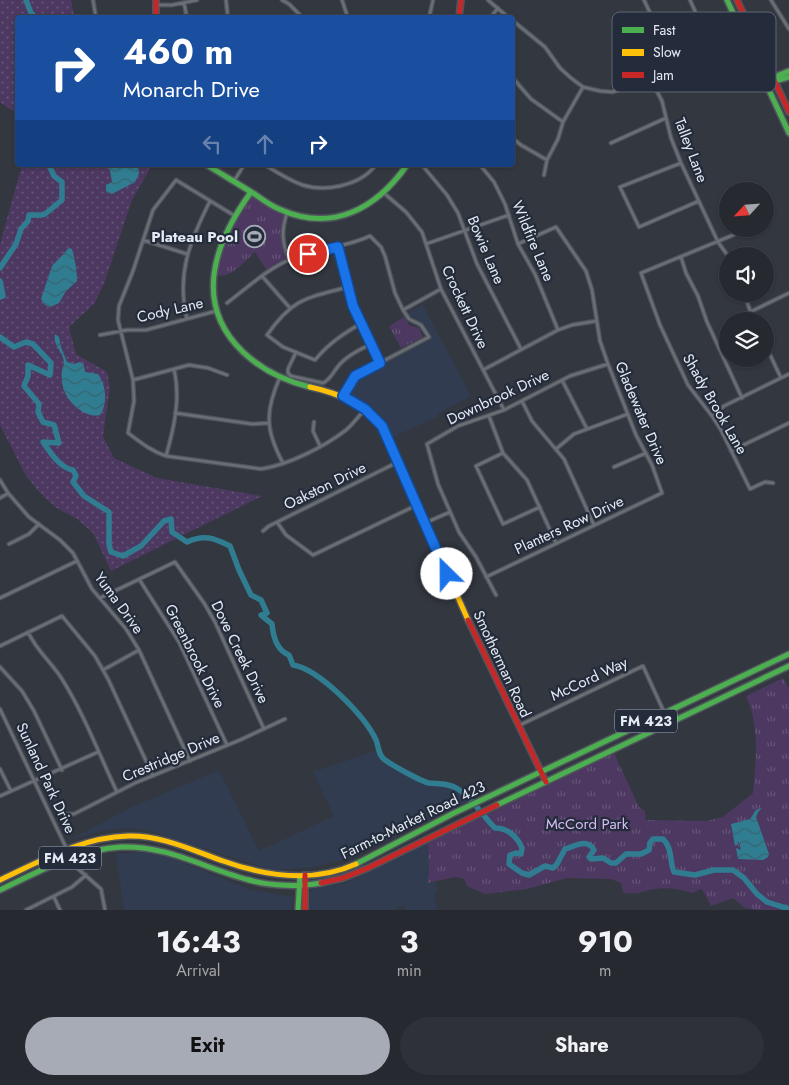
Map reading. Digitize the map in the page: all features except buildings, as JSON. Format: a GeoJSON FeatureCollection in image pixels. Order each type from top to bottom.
{"type":"FeatureCollection","features":[{"type":"Feature","properties":{"kind":"main road"},"geometry":{"type":"LineString","coordinates":[[459,15],[461,0]]}},
{"type":"Feature","properties":{"kind":"main road"},"geometry":{"type":"LineString","coordinates":[[726,0],[732,12]]}},
{"type":"Feature","properties":{"kind":"main road"},"geometry":{"type":"LineString","coordinates":[[737,0],[742,12]]}},
{"type":"Feature","properties":{"kind":"main road"},"geometry":{"type":"LineString","coordinates":[[776,79],[789,71]]}},
{"type":"Feature","properties":{"kind":"main road"},"geometry":{"type":"LineString","coordinates":[[776,81],[789,77]]}},
{"type":"Feature","properties":{"kind":"main road"},"geometry":{"type":"LineString","coordinates":[[776,85],[789,112]]}},
{"type":"Feature","properties":{"kind":"main road"},"geometry":{"type":"LineString","coordinates":[[769,92],[789,133]]}},
{"type":"Feature","properties":{"kind":"main road"},"geometry":{"type":"LineString","coordinates":[[210,167],[287,213],[311,218],[341,217],[358,211],[384,194],[396,182],[406,167]]}},
{"type":"Feature","properties":{"kind":"main road","name":"Smotherman Road"},"geometry":{"type":"LineString","coordinates":[[251,192],[228,228],[219,252],[214,274],[212,294],[221,326],[236,347],[259,365],[280,377],[343,396],[365,409],[382,426],[460,604],[546,782]]}},
{"type":"Feature","properties":{"kind":"main road","name":"Farm-to-Market Road 423"},"geometry":{"type":"LineString","coordinates":[[0,880],[66,849],[100,839],[130,836],[167,841],[256,871],[287,876],[320,874],[346,868],[453,814],[789,654]]}},
{"type":"Feature","properties":{"kind":"main road","name":"Farm-to-Market Road 423"},"geometry":{"type":"LineString","coordinates":[[0,890],[71,858],[99,850],[121,847],[146,847],[184,856],[254,881],[303,885],[332,881],[356,874],[789,666]]}},
{"type":"Feature","properties":{"kind":"main road"},"geometry":{"type":"LineString","coordinates":[[411,835],[415,844]]}},
{"type":"Feature","properties":{"kind":"main road"},"geometry":{"type":"LineString","coordinates":[[184,856],[187,848]]}},
{"type":"Feature","properties":{"kind":"main road"},"geometry":{"type":"LineString","coordinates":[[302,875],[305,910]]}},
{"type":"Feature","properties":{"kind":"main road"},"geometry":{"type":"LineString","coordinates":[[298,910],[303,885]]}},
{"type":"Feature","properties":{"kind":"street"},"geometry":{"type":"LineString","coordinates":[[93,0],[96,15]]}},
{"type":"Feature","properties":{"kind":"street"},"geometry":{"type":"LineString","coordinates":[[156,3],[184,3],[197,0]]}},
{"type":"Feature","properties":{"kind":"street"},"geometry":{"type":"LineString","coordinates":[[226,0],[228,15]]}},
{"type":"Feature","properties":{"kind":"street"},"geometry":{"type":"LineString","coordinates":[[282,0],[300,15]]}},
{"type":"Feature","properties":{"kind":"street"},"geometry":{"type":"LineString","coordinates":[[342,0],[347,15]]}},
{"type":"Feature","properties":{"kind":"street"},"geometry":{"type":"LineString","coordinates":[[430,15],[432,0]]}},
{"type":"Feature","properties":{"kind":"street"},"geometry":{"type":"LineString","coordinates":[[488,0],[506,15]]}},
{"type":"Feature","properties":{"kind":"street"},"geometry":{"type":"LineString","coordinates":[[644,0],[650,12]]}},
{"type":"Feature","properties":{"kind":"street"},"geometry":{"type":"LineString","coordinates":[[690,0],[695,12]]}},
{"type":"Feature","properties":{"kind":"street"},"geometry":{"type":"LineString","coordinates":[[771,0],[789,29]]}},
{"type":"Feature","properties":{"kind":"street"},"geometry":{"type":"LineString","coordinates":[[184,3],[186,15]]}},
{"type":"Feature","properties":{"kind":"street"},"geometry":{"type":"LineString","coordinates":[[492,15],[498,8]]}},
{"type":"Feature","properties":{"kind":"street"},"geometry":{"type":"LineString","coordinates":[[515,22],[546,46],[565,73],[582,87],[612,92]]}},
{"type":"Feature","properties":{"kind":"street"},"geometry":{"type":"LineString","coordinates":[[515,80],[531,99],[563,122]]}},
{"type":"Feature","properties":{"kind":"street"},"geometry":{"type":"LineString","coordinates":[[544,174],[547,160],[558,139],[563,122],[582,87]]}},
{"type":"Feature","properties":{"kind":"street","name":"Talley Lane"},"geometry":{"type":"LineString","coordinates":[[657,92],[662,101],[671,138],[681,163],[722,247]]}},
{"type":"Feature","properties":{"kind":"street"},"geometry":{"type":"LineString","coordinates":[[611,143],[666,118]]}},
{"type":"Feature","properties":{"kind":"street"},"geometry":{"type":"LineString","coordinates":[[515,140],[547,160]]}},
{"type":"Feature","properties":{"kind":"street"},"geometry":{"type":"LineString","coordinates":[[681,163],[620,187],[639,227],[699,201]]}},
{"type":"Feature","properties":{"kind":"street"},"geometry":{"type":"LineString","coordinates":[[234,181],[243,167]]}},
{"type":"Feature","properties":{"kind":"street"},"geometry":{"type":"LineString","coordinates":[[268,167],[298,184],[330,188],[361,180],[374,167]]}},
{"type":"Feature","properties":{"kind":"street","name":"Bowie Lane"},"geometry":{"type":"LineString","coordinates":[[424,167],[447,195],[458,213],[477,264],[521,348]]}},
{"type":"Feature","properties":{"kind":"street","name":"Wildfire Lane"},"geometry":{"type":"LineString","coordinates":[[481,167],[496,187],[509,215],[518,244],[535,274],[558,330]]}},
{"type":"Feature","properties":{"kind":"street"},"geometry":{"type":"LineString","coordinates":[[236,216],[176,180],[153,210],[133,271],[119,306],[118,320],[120,331],[133,380],[134,401],[128,433],[156,453],[166,456],[261,469],[276,467],[320,446],[347,428],[365,409]]}},
{"type":"Feature","properties":{"kind":"street","name":"Crockett Drive"},"geometry":{"type":"LineString","coordinates":[[384,194],[412,218],[422,232],[441,289],[504,410]]}},
{"type":"Feature","properties":{"kind":"street"},"geometry":{"type":"LineString","coordinates":[[187,319],[183,296],[183,273],[187,254],[197,226],[210,201]]}},
{"type":"Feature","properties":{"kind":"street"},"geometry":{"type":"LineString","coordinates":[[287,213],[282,237],[290,260]]}},
{"type":"Feature","properties":{"kind":"street"},"geometry":{"type":"LineString","coordinates":[[426,244],[509,215]]}},
{"type":"Feature","properties":{"kind":"street","name":"Gladewater Drive"},"geometry":{"type":"LineString","coordinates":[[518,244],[556,227],[586,271],[592,290],[600,341],[628,414],[652,465],[662,493]]}},
{"type":"Feature","properties":{"kind":"street"},"geometry":{"type":"LineString","coordinates":[[227,303],[262,276],[290,260],[356,243],[370,236],[381,247],[385,256],[402,310],[409,319],[422,325],[429,338],[355,376],[343,396]]}},
{"type":"Feature","properties":{"kind":"street"},"geometry":{"type":"LineString","coordinates":[[727,238],[681,257],[710,330],[742,398]]}},
{"type":"Feature","properties":{"kind":"street"},"geometry":{"type":"LineString","coordinates":[[143,240],[187,254]]}},
{"type":"Feature","properties":{"kind":"street"},"geometry":{"type":"LineString","coordinates":[[338,247],[353,306],[380,363]]}},
{"type":"Feature","properties":{"kind":"street","name":"Shady Brook Lane"},"geometry":{"type":"LineString","coordinates":[[681,257],[641,273],[660,325],[688,385],[712,416],[750,490],[765,482],[773,483]]}},
{"type":"Feature","properties":{"kind":"street"},"geometry":{"type":"LineString","coordinates":[[262,276],[290,308]]}},
{"type":"Feature","properties":{"kind":"street"},"geometry":{"type":"LineString","coordinates":[[348,287],[306,298],[279,318],[267,335],[283,347],[314,360],[324,348],[360,324]]}},
{"type":"Feature","properties":{"kind":"street"},"geometry":{"type":"LineString","coordinates":[[402,310],[441,289]]}},
{"type":"Feature","properties":{"kind":"street"},"geometry":{"type":"LineString","coordinates":[[747,302],[750,312],[789,293]]}},
{"type":"Feature","properties":{"kind":"street","name":"Cody Lane"},"geometry":{"type":"LineString","coordinates":[[100,335],[120,331],[146,330],[216,311]]}},
{"type":"Feature","properties":{"kind":"street"},"geometry":{"type":"LineString","coordinates":[[483,370],[521,348],[558,330],[572,324],[596,321]]}},
{"type":"Feature","properties":{"kind":"street"},"geometry":{"type":"LineString","coordinates":[[296,352],[288,373],[291,376],[323,383],[326,382],[347,357],[371,344]]}},
{"type":"Feature","properties":{"kind":"street"},"geometry":{"type":"LineString","coordinates":[[774,363],[781,378]]}},
{"type":"Feature","properties":{"kind":"street","name":"Downbrook Drive"},"geometry":{"type":"LineString","coordinates":[[450,512],[438,484],[427,444],[458,426],[504,410],[562,380],[608,364]]}},
{"type":"Feature","properties":{"kind":"street"},"geometry":{"type":"LineString","coordinates":[[133,380],[189,365],[227,374]]}},
{"type":"Feature","properties":{"kind":"street"},"geometry":{"type":"LineString","coordinates":[[166,456],[176,413],[178,390],[174,370]]}},
{"type":"Feature","properties":{"kind":"street"},"geometry":{"type":"LineString","coordinates":[[712,416],[724,406],[789,374]]}},
{"type":"Feature","properties":{"kind":"street"},"geometry":{"type":"LineString","coordinates":[[280,377],[271,397],[269,422],[272,438],[283,464]]}},
{"type":"Feature","properties":{"kind":"street"},"geometry":{"type":"LineString","coordinates":[[562,380],[587,429]]}},
{"type":"Feature","properties":{"kind":"street"},"geometry":{"type":"LineString","coordinates":[[522,401],[532,421],[564,459],[594,525]]}},
{"type":"Feature","properties":{"kind":"street"},"geometry":{"type":"LineString","coordinates":[[176,413],[252,424],[269,422]]}},
{"type":"Feature","properties":{"kind":"street"},"geometry":{"type":"LineString","coordinates":[[556,449],[567,439],[587,429],[628,414]]}},
{"type":"Feature","properties":{"kind":"street"},"geometry":{"type":"LineString","coordinates":[[489,416],[503,453],[527,480],[556,543]]}},
{"type":"Feature","properties":{"kind":"street"},"geometry":{"type":"LineString","coordinates":[[314,422],[313,431],[320,446]]}},
{"type":"Feature","properties":{"kind":"street"},"geometry":{"type":"LineString","coordinates":[[731,452],[789,423]]}},
{"type":"Feature","properties":{"kind":"street"},"geometry":{"type":"LineString","coordinates":[[503,453],[476,466],[503,524],[540,507]]}},
{"type":"Feature","properties":{"kind":"street"},"geometry":{"type":"LineString","coordinates":[[614,467],[646,453]]}},
{"type":"Feature","properties":{"kind":"street","name":"Oakston Drive"},"geometry":{"type":"LineString","coordinates":[[263,531],[277,522],[398,462]]}},
{"type":"Feature","properties":{"kind":"street","name":"Yuma Drive"},"geometry":{"type":"LineString","coordinates":[[0,480],[8,493],[29,517],[73,553],[92,589],[126,629],[139,650],[190,761]]}},
{"type":"Feature","properties":{"kind":"street"},"geometry":{"type":"LineString","coordinates":[[0,498],[8,493]]}},
{"type":"Feature","properties":{"kind":"street","name":"Planters Row Drive"},"geometry":{"type":"LineString","coordinates":[[486,577],[662,493]]}},
{"type":"Feature","properties":{"kind":"street"},"geometry":{"type":"LineString","coordinates":[[277,522],[286,535],[313,555],[417,505]]}},
{"type":"Feature","properties":{"kind":"street"},"geometry":{"type":"LineString","coordinates":[[425,523],[450,512],[458,532],[476,557],[496,595]]}},
{"type":"Feature","properties":{"kind":"street"},"geometry":{"type":"LineString","coordinates":[[9,544],[30,534],[39,524]]}},
{"type":"Feature","properties":{"kind":"street"},"geometry":{"type":"LineString","coordinates":[[0,598],[77,561]]}},
{"type":"Feature","properties":{"kind":"street","name":"Dove Creek Drive"},"geometry":{"type":"LineString","coordinates":[[140,579],[175,562],[204,603],[264,729]]}},
{"type":"Feature","properties":{"kind":"street"},"geometry":{"type":"LineString","coordinates":[[100,598],[140,579]]}},
{"type":"Feature","properties":{"kind":"street","name":"Greenbrook Drive"},"geometry":{"type":"LineString","coordinates":[[140,579],[179,642],[227,746]]}},
{"type":"Feature","properties":{"kind":"street"},"geometry":{"type":"LineString","coordinates":[[0,646],[62,616],[86,644],[103,670],[153,776]]}},
{"type":"Feature","properties":{"kind":"street"},"geometry":{"type":"LineString","coordinates":[[28,632],[33,644],[42,652],[62,680],[117,792]]}},
{"type":"Feature","properties":{"kind":"street"},"geometry":{"type":"LineString","coordinates":[[103,670],[139,650]]}},
{"type":"Feature","properties":{"kind":"street","name":"McCord Way"},"geometry":{"type":"LineString","coordinates":[[518,726],[643,666],[664,713]]}},
{"type":"Feature","properties":{"kind":"street"},"geometry":{"type":"LineString","coordinates":[[0,667],[22,691],[34,711],[62,770]]}},
{"type":"Feature","properties":{"kind":"street","name":"Sunland Park Drive"},"geometry":{"type":"LineString","coordinates":[[0,709],[76,867],[101,889],[104,910]]}},
{"type":"Feature","properties":{"kind":"street"},"geometry":{"type":"LineString","coordinates":[[664,713],[669,723]]}},
{"type":"Feature","properties":{"kind":"street","name":"Crestridge Drive"},"geometry":{"type":"LineString","coordinates":[[66,814],[74,814],[117,792],[227,746],[285,719]]}},
{"type":"Feature","properties":{"kind":"street"},"geometry":{"type":"LineString","coordinates":[[0,796],[62,770],[98,752]]}},
{"type":"Feature","properties":{"kind":"street"},"geometry":{"type":"LineString","coordinates":[[0,769],[11,791]]}},
{"type":"Feature","properties":{"kind":"street"},"geometry":{"type":"LineString","coordinates":[[26,910],[72,887],[86,875]]}},
{"type":"Feature","properties":{"kind":"street"},"geometry":{"type":"LineString","coordinates":[[54,897],[60,910]]}},
{"type":"Feature","properties":{"kind":"shaded area"},"geometry":{"type":"Polygon","coordinates":[[[423,305],[471,396],[439,413],[437,417],[391,438],[379,420],[348,394],[357,379],[365,373],[427,341],[420,327],[409,323],[404,315],[423,305]]]}},
{"type":"Feature","properties":{"kind":"shaded area"},"geometry":{"type":"Polygon","coordinates":[[[378,750],[383,759],[427,783],[449,785],[458,788],[471,800],[354,857],[314,867],[278,870],[259,866],[147,830],[125,828],[102,831],[67,841],[132,807],[219,770],[259,851],[334,816],[313,772],[378,750]]]}},
{"type":"Feature","properties":{"kind":"shaded area"},"geometry":{"type":"Polygon","coordinates":[[[428,843],[429,874],[427,882],[435,881],[437,891],[434,895],[437,910],[405,910],[404,905],[394,910],[309,910],[309,894],[312,888],[346,883],[428,843]]]}},
{"type":"Feature","properties":{"kind":"shaded area"},"geometry":{"type":"Polygon","coordinates":[[[138,852],[164,855],[252,890],[293,897],[292,910],[124,910],[116,854],[138,852]]]}},
{"type":"Feature","properties":{"kind":"green space"},"geometry":{"type":"Polygon","coordinates":[[[0,0],[71,0],[74,15],[15,15],[15,111],[0,102],[0,0]]]}},
{"type":"Feature","properties":{"kind":"green space"},"geometry":{"type":"Polygon","coordinates":[[[21,167],[151,167],[132,200],[104,284],[94,304],[69,327],[76,354],[107,372],[110,387],[103,436],[114,458],[157,478],[262,496],[111,571],[93,533],[77,519],[55,507],[38,491],[25,474],[0,425],[0,244],[21,167]]]}},
{"type":"Feature","properties":{"kind":"green space"},"geometry":{"type":"Polygon","coordinates":[[[251,192],[287,213],[282,237],[289,259],[268,272],[255,252],[230,273],[219,276],[214,274],[219,252],[228,228],[251,192]]]}},
{"type":"Feature","properties":{"kind":"green space"},"geometry":{"type":"Polygon","coordinates":[[[404,317],[409,325],[419,328],[423,337],[401,348],[389,326],[404,317]]]}},
{"type":"Feature","properties":{"kind":"green space","name":"McCord Park"},"geometry":{"type":"Polygon","coordinates":[[[783,678],[789,689],[789,910],[745,908],[733,898],[711,906],[702,889],[692,893],[664,888],[628,893],[623,892],[621,883],[611,879],[567,878],[527,889],[485,894],[467,886],[464,879],[455,877],[427,883],[429,874],[428,843],[614,753],[639,807],[645,811],[646,820],[707,821],[723,817],[753,793],[756,744],[753,720],[746,696],[783,678]]]}},
{"type":"Feature","properties":{"kind":"water"},"geometry":{"type":"Polygon","coordinates":[[[107,167],[138,167],[139,174],[135,182],[112,194],[106,192],[106,185],[112,182],[110,170],[107,167]]]}},
{"type":"Feature","properties":{"kind":"water"},"geometry":{"type":"Polygon","coordinates":[[[69,248],[72,249],[74,257],[77,281],[66,291],[59,303],[50,307],[45,305],[41,299],[52,266],[69,248]]]}},
{"type":"Feature","properties":{"kind":"water"},"geometry":{"type":"Polygon","coordinates":[[[55,334],[59,337],[67,362],[74,364],[80,362],[84,365],[85,372],[98,374],[101,378],[105,400],[100,415],[94,416],[82,412],[68,398],[63,387],[63,359],[55,342],[55,334]]]}},
{"type":"Feature","properties":{"kind":"water"},"geometry":{"type":"Polygon","coordinates":[[[762,808],[756,817],[769,854],[768,857],[763,860],[738,859],[736,848],[741,850],[739,842],[735,846],[731,824],[750,819],[756,810],[762,808]]]}},
{"type":"Feature","properties":{"kind":"waterway"},"geometry":{"type":"LineString","coordinates":[[26,0],[33,15]]}},
{"type":"Feature","properties":{"kind":"waterway"},"geometry":{"type":"LineString","coordinates":[[0,268],[16,244],[21,229],[28,221],[29,215],[45,214],[62,200],[62,182],[54,176],[50,167]]}},
{"type":"Feature","properties":{"kind":"waterway"},"geometry":{"type":"LineString","coordinates":[[0,281],[3,296],[0,297]]}},
{"type":"Feature","properties":{"kind":"waterway"},"geometry":{"type":"LineString","coordinates":[[0,337],[14,347],[26,342],[33,344],[51,363],[50,375],[28,365],[28,376],[24,386],[39,404],[38,412],[43,422],[54,425],[59,443],[43,442],[60,463],[73,470],[76,476],[73,482],[84,496],[109,512],[109,544],[111,552],[123,556],[141,546],[164,521],[171,519],[172,532],[187,542],[199,538],[209,538],[230,546],[251,595],[261,600],[267,613],[261,615],[272,624],[278,646],[289,655],[293,665],[304,668],[328,684],[352,707],[370,730],[385,760],[425,782],[455,787],[473,802],[495,828],[504,829],[514,836],[522,848],[521,854],[510,855],[509,864],[522,873],[529,875],[545,866],[553,868],[565,849],[585,844],[588,844],[594,850],[589,857],[591,859],[603,858],[611,863],[616,863],[626,854],[641,854],[649,850],[653,839],[663,839],[670,851],[674,872],[695,875],[714,870],[733,870],[744,878],[757,894],[767,902],[789,909]]}},
{"type":"Feature","properties":{"kind":"traffic: fast"},"geometry":{"type":"LineString","coordinates":[[727,0],[733,12]]}},
{"type":"Feature","properties":{"kind":"traffic: fast"},"geometry":{"type":"LineString","coordinates":[[776,79],[779,75],[789,71]]}},
{"type":"Feature","properties":{"kind":"traffic: fast"},"geometry":{"type":"LineString","coordinates":[[776,81],[789,77]]}},
{"type":"Feature","properties":{"kind":"traffic: fast"},"geometry":{"type":"LineString","coordinates":[[770,92],[789,133]]}},
{"type":"Feature","properties":{"kind":"traffic: fast"},"geometry":{"type":"LineString","coordinates":[[210,167],[276,208],[298,216],[317,218],[335,217],[367,205],[395,181],[406,167]]}},
{"type":"Feature","properties":{"kind":"traffic: fast"},"geometry":{"type":"LineString","coordinates":[[251,192],[227,231],[219,252],[214,272],[214,293],[218,313],[227,333],[250,358],[274,374],[310,387]]}},
{"type":"Feature","properties":{"kind":"traffic: fast"},"geometry":{"type":"LineString","coordinates":[[356,864],[452,814],[789,654]]}},
{"type":"Feature","properties":{"kind":"traffic: fast"},"geometry":{"type":"LineString","coordinates":[[497,805],[789,666]]}},
{"type":"Feature","properties":{"kind":"traffic: fast"},"geometry":{"type":"LineString","coordinates":[[0,890],[74,857],[89,852],[121,847],[138,847],[170,854],[266,884],[304,885],[321,883]]}},
{"type":"Feature","properties":{"kind":"traffic: fast"},"geometry":{"type":"LineString","coordinates":[[298,910],[300,876]]}},
{"type":"Feature","properties":{"kind":"traffic: slow"},"geometry":{"type":"LineString","coordinates":[[310,387],[349,400],[366,411],[382,426],[468,620]]}},
{"type":"Feature","properties":{"kind":"traffic: slow"},"geometry":{"type":"LineString","coordinates":[[0,880],[78,845],[111,837],[128,836],[140,836],[164,841],[239,866],[272,874],[323,874],[356,864]]}},
{"type":"Feature","properties":{"kind":"traffic: jam"},"geometry":{"type":"LineString","coordinates":[[156,0],[156,15]]}},
{"type":"Feature","properties":{"kind":"traffic: jam"},"geometry":{"type":"LineString","coordinates":[[459,15],[461,0]]}},
{"type":"Feature","properties":{"kind":"traffic: jam"},"geometry":{"type":"LineString","coordinates":[[737,0],[743,12]]}},
{"type":"Feature","properties":{"kind":"traffic: jam"},"geometry":{"type":"LineString","coordinates":[[776,84],[789,112]]}},
{"type":"Feature","properties":{"kind":"traffic: jam"},"geometry":{"type":"LineString","coordinates":[[468,620],[546,782]]}},
{"type":"Feature","properties":{"kind":"traffic: jam"},"geometry":{"type":"LineString","coordinates":[[321,883],[343,878],[368,868],[497,805]]}},
{"type":"Feature","properties":{"kind":"traffic: jam"},"geometry":{"type":"LineString","coordinates":[[305,875],[305,910]]}},
{"type":"Feature","properties":{"kind":"place","name":"Plateau Pool"},"geometry":{"type":"Point","coordinates":[254,237]}},
{"type":"Feature","properties":{"kind":"route"},"geometry":{"type":"LineString","coordinates":[[308,254],[338,247],[353,306],[380,363],[355,376],[343,396],[365,409],[382,426],[447,574]]}}]}
